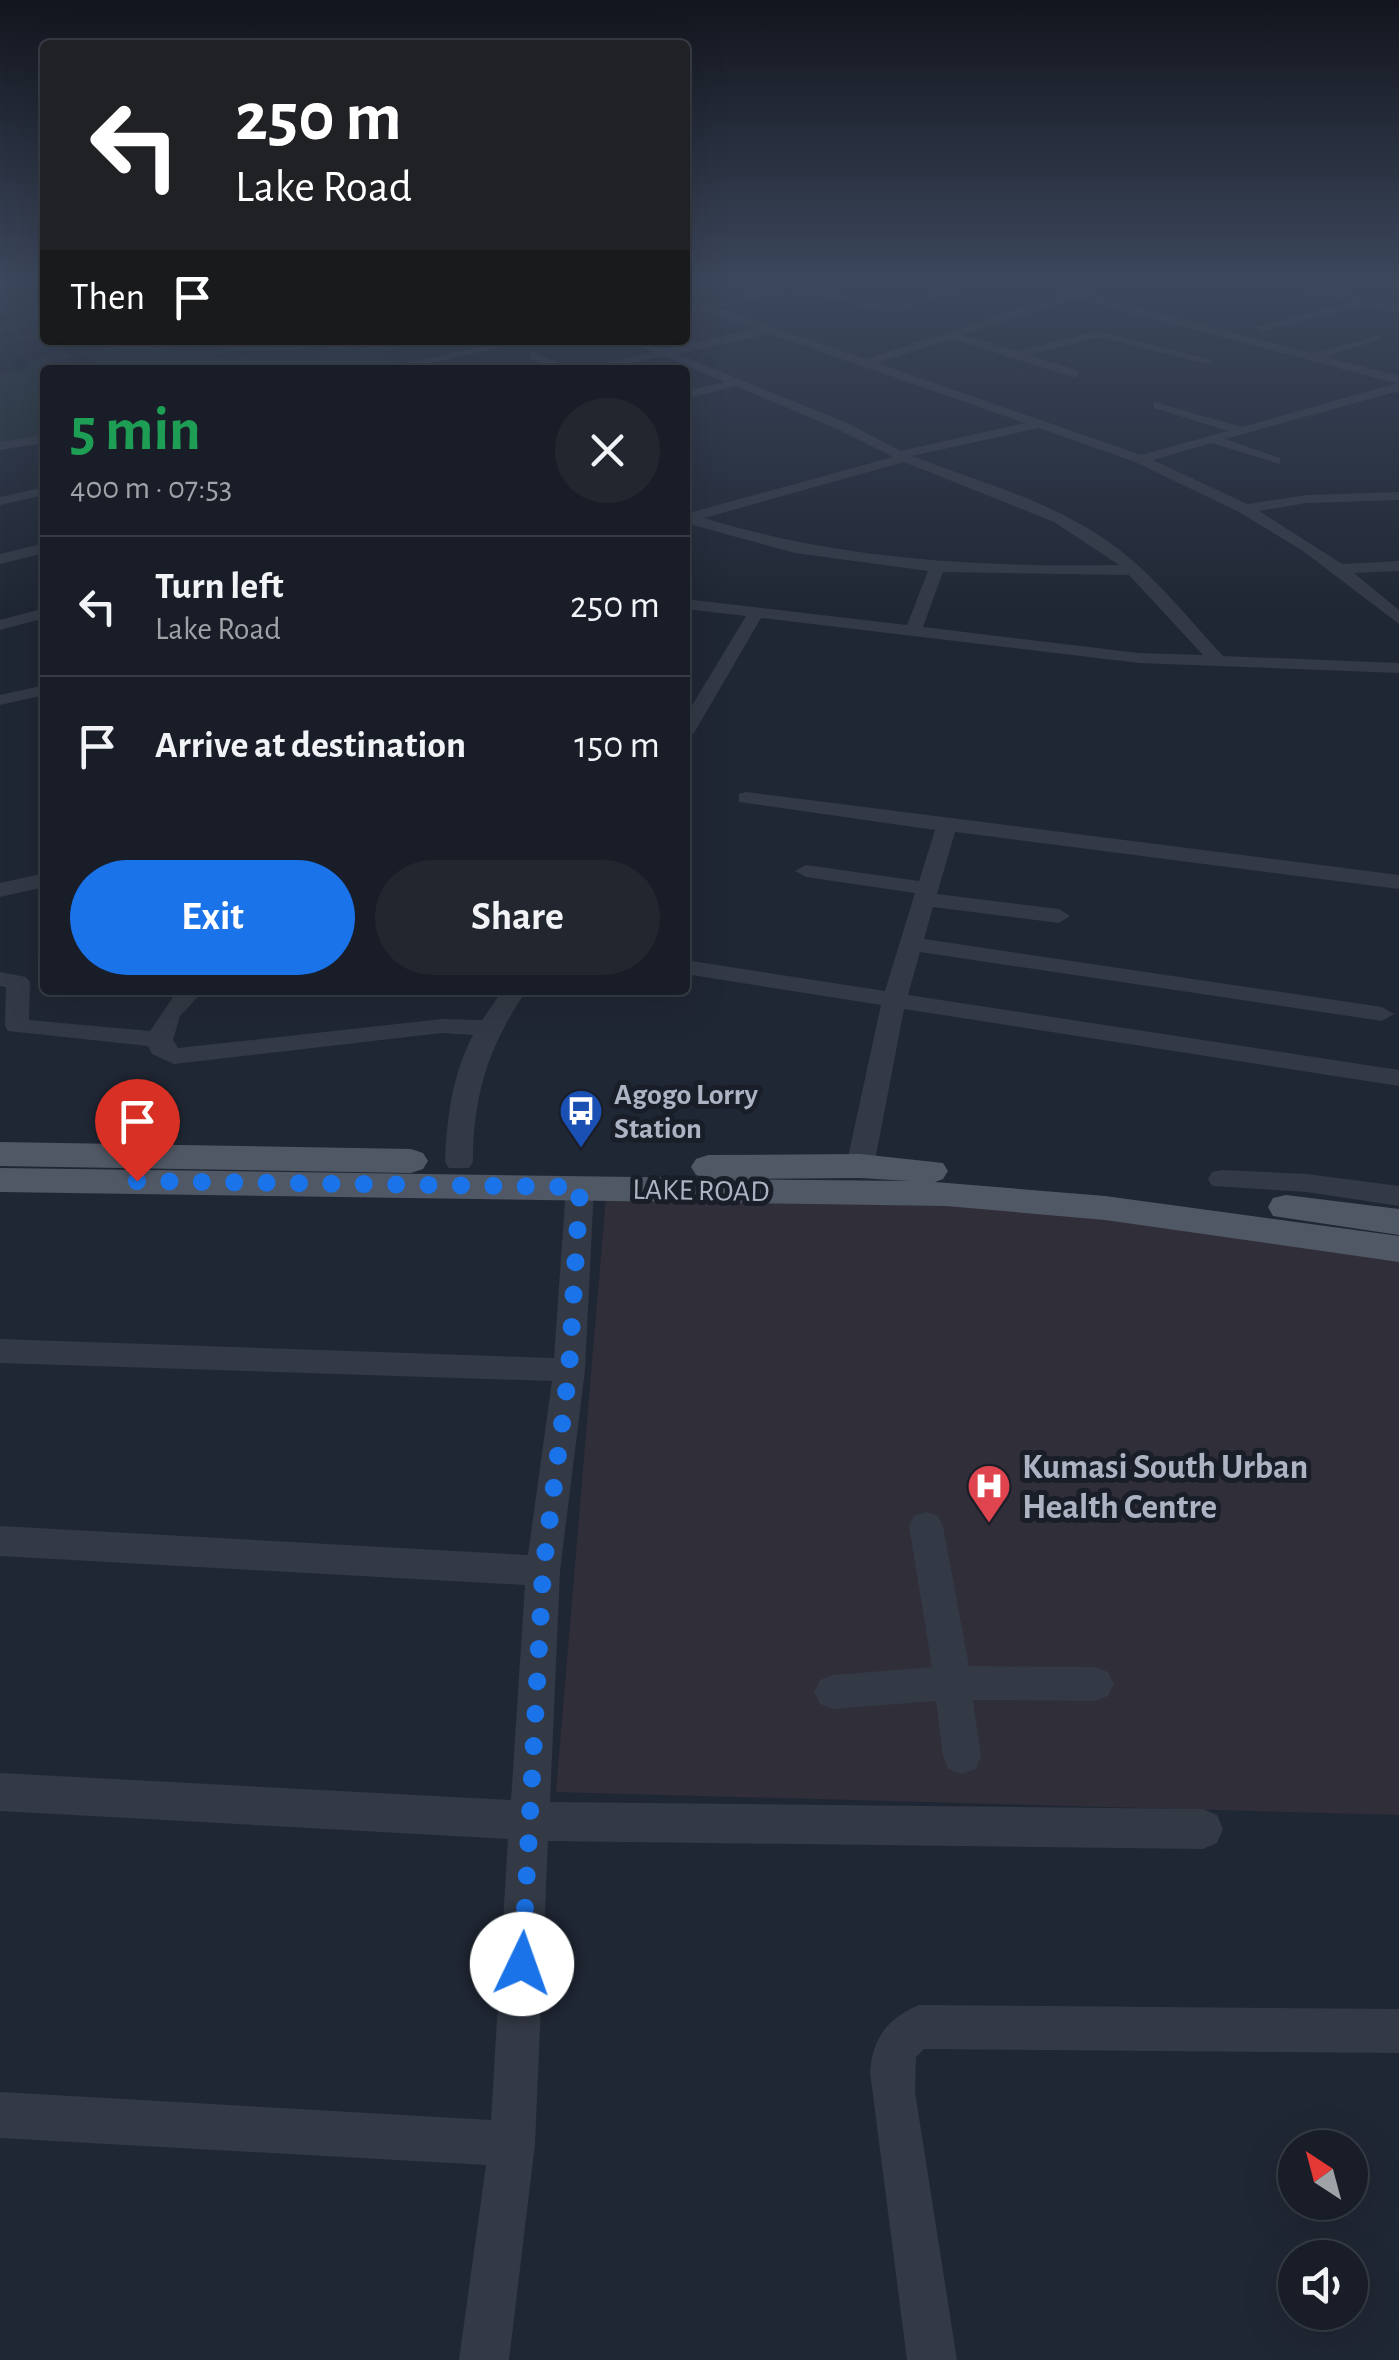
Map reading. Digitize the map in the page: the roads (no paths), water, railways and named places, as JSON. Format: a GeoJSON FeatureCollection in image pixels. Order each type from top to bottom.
{"type":"FeatureCollection","features":[{"type":"Feature","properties":{"kind":"main road","name":"LAKE ROAD"},"geometry":{"type":"LineString","coordinates":[[0,1154],[860,1166],[1100,1183],[1399,1222]]}},
{"type":"Feature","properties":{"kind":"main road","name":"LAKE ROAD"},"geometry":{"type":"LineString","coordinates":[[0,1180],[946,1194],[1105,1208],[1399,1249]]}},
{"type":"Feature","properties":{"kind":"street"},"geometry":{"type":"LineString","coordinates":[[747,388],[1076,529],[1133,570],[1220,662]]}},
{"type":"Feature","properties":{"kind":"street"},"geometry":{"type":"LineString","coordinates":[[938,388],[1140,458],[1250,508],[1342,569],[1399,620]]}},
{"type":"Feature","properties":{"kind":"street"},"geometry":{"type":"LineString","coordinates":[[1140,458],[1244,432],[1383,388]]}},
{"type":"Feature","properties":{"kind":"street"},"geometry":{"type":"LineString","coordinates":[[1158,405],[1244,432]]}},
{"type":"Feature","properties":{"kind":"street"},"geometry":{"type":"LineString","coordinates":[[690,518],[902,456],[1040,424]]}},
{"type":"Feature","properties":{"kind":"street"},"geometry":{"type":"LineString","coordinates":[[0,446],[40,440]]}},
{"type":"Feature","properties":{"kind":"street"},"geometry":{"type":"LineString","coordinates":[[1214,440],[1275,461]]}},
{"type":"Feature","properties":{"kind":"street"},"geometry":{"type":"LineString","coordinates":[[0,501],[40,492]]}},
{"type":"Feature","properties":{"kind":"street"},"geometry":{"type":"LineString","coordinates":[[1250,508],[1308,499],[1399,496]]}},
{"type":"Feature","properties":{"kind":"street"},"geometry":{"type":"LineString","coordinates":[[690,520],[804,550],[1034,571],[1133,570]]}},
{"type":"Feature","properties":{"kind":"street"},"geometry":{"type":"LineString","coordinates":[[0,559],[40,549]]}},
{"type":"Feature","properties":{"kind":"street"},"geometry":{"type":"LineString","coordinates":[[912,632],[938,565]]}},
{"type":"Feature","properties":{"kind":"street"},"geometry":{"type":"LineString","coordinates":[[1342,569],[1399,566]]}},
{"type":"Feature","properties":{"kind":"street"},"geometry":{"type":"LineString","coordinates":[[690,605],[1139,658],[1399,668]]}},
{"type":"Feature","properties":{"kind":"street"},"geometry":{"type":"LineString","coordinates":[[690,724],[756,613]]}},
{"type":"Feature","properties":{"kind":"street"},"geometry":{"type":"LineString","coordinates":[[0,625],[40,614]]}},
{"type":"Feature","properties":{"kind":"street"},"geometry":{"type":"LineString","coordinates":[[0,700],[40,691]]}},
{"type":"Feature","properties":{"kind":"street"},"geometry":{"type":"LineString","coordinates":[[746,798],[1399,882]]}},
{"type":"Feature","properties":{"kind":"street"},"geometry":{"type":"LineString","coordinates":[[860,1166],[894,1000],[947,824]]}},
{"type":"Feature","properties":{"kind":"street"},"geometry":{"type":"LineString","coordinates":[[806,871],[1059,916]]}},
{"type":"Feature","properties":{"kind":"street"},"geometry":{"type":"LineString","coordinates":[[0,890],[40,881]]}},
{"type":"Feature","properties":{"kind":"street"},"geometry":{"type":"LineString","coordinates":[[910,944],[1382,1014]]}},
{"type":"Feature","properties":{"kind":"street"},"geometry":{"type":"LineString","coordinates":[[690,969],[1399,1078]]}},
{"type":"Feature","properties":{"kind":"street"},"geometry":{"type":"LineString","coordinates":[[0,979],[18,982],[18,1026],[159,1038]]}},
{"type":"Feature","properties":{"kind":"street"},"geometry":{"type":"LineString","coordinates":[[187,995],[170,1013],[159,1038],[166,1053],[186,1058],[442,1026],[486,1028]]}},
{"type":"Feature","properties":{"kind":"street"},"geometry":{"type":"LineString","coordinates":[[459,1162],[459,1107],[486,1028],[511,995]]}},
{"type":"Feature","properties":{"kind":"street"},"geometry":{"type":"LineString","coordinates":[[1222,1179],[1307,1183],[1399,1196]]}},
{"type":"Feature","properties":{"kind":"street"},"geometry":{"type":"LineString","coordinates":[[484,2360],[512,2144],[543,1571],[569,1370],[580,1187]]}},
{"type":"Feature","properties":{"kind":"street"},"geometry":{"type":"LineString","coordinates":[[0,1351],[569,1370]]}},
{"type":"Feature","properties":{"kind":"street"},"geometry":{"type":"LineString","coordinates":[[926,1526],[944,1618],[962,1756]]}},
{"type":"Feature","properties":{"kind":"street"},"geometry":{"type":"LineString","coordinates":[[0,1541],[543,1571]]}},
{"type":"Feature","properties":{"kind":"street"},"geometry":{"type":"LineString","coordinates":[[833,1692],[950,1683],[1095,1684]]}},
{"type":"Feature","properties":{"kind":"street"},"geometry":{"type":"LineString","coordinates":[[0,1792],[530,1821],[1203,1828]]}},
{"type":"Feature","properties":{"kind":"street"},"geometry":{"type":"LineString","coordinates":[[932,2360],[893,2092],[892,2058],[905,2034],[919,2026],[1399,2031]]}},
{"type":"Feature","properties":{"kind":"street"},"geometry":{"type":"LineString","coordinates":[[0,2116],[512,2144]]}},
{"type":"Feature","properties":{"kind":"waterway"},"geometry":{"type":"LineString","coordinates":[[1387,394],[1399,397]]}},
{"type":"Feature","properties":{"kind":"place","name":"Agogo Lorry Station"},"geometry":{"type":"Point","coordinates":[581,1149]}},
{"type":"Feature","properties":{"kind":"place","name":"Kumasi South Urban Health Centre"},"geometry":{"type":"Point","coordinates":[989,1524]}}]}
